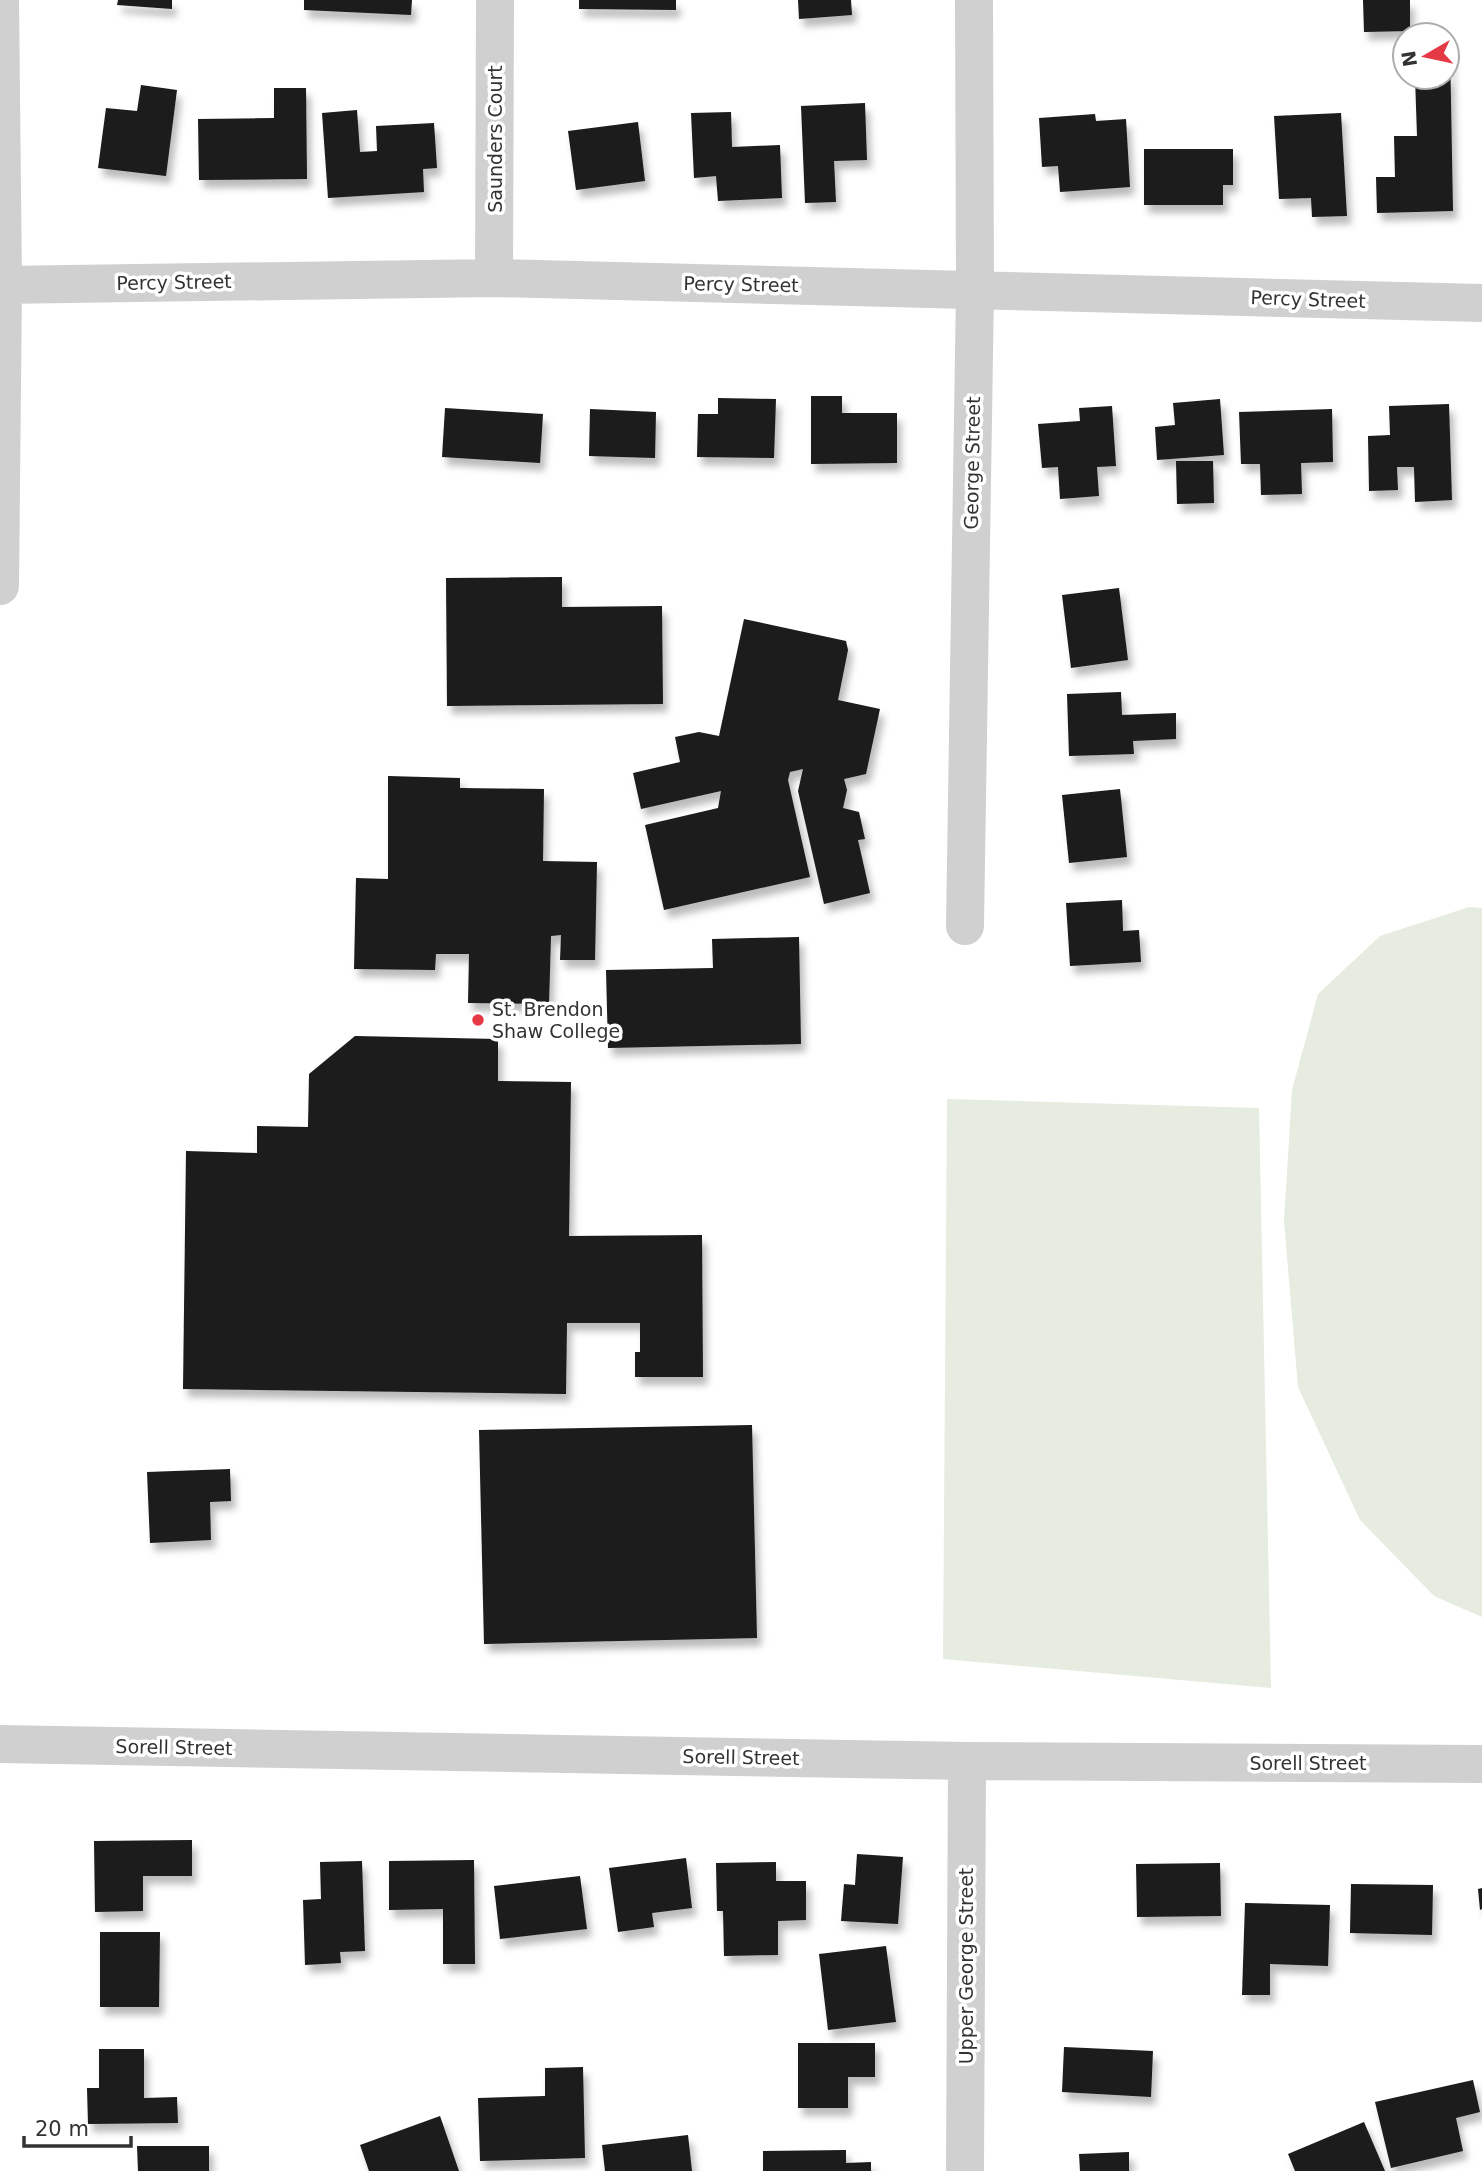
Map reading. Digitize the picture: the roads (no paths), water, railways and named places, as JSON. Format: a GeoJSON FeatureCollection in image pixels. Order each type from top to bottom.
{"type":"FeatureCollection","features":[{"type":"Feature","properties":{"kind":"street"},"geometry":{"type":"LineString","coordinates":[[0,0],[0,586]]}},
{"type":"Feature","properties":{"kind":"street","name":"Saunders Court"},"geometry":{"type":"LineString","coordinates":[[494,278],[495,0]]}},
{"type":"Feature","properties":{"kind":"street","name":"George Street"},"geometry":{"type":"LineString","coordinates":[[965,926],[975,290],[974,0]]}},
{"type":"Feature","properties":{"kind":"street","name":"Percy Street"},"geometry":{"type":"LineString","coordinates":[[1,285],[494,278],[1482,303]]}},
{"type":"Feature","properties":{"kind":"street","name":"Sorell Street"},"geometry":{"type":"LineString","coordinates":[[0,1744],[967,1761],[1482,1764]]}},
{"type":"Feature","properties":{"kind":"street","name":"Upper George Street"},"geometry":{"type":"LineString","coordinates":[[965,2171],[967,1761]]}},
{"type":"Feature","properties":{"kind":"place","name":"St. Brendon Shaw College"},"geometry":{"type":"Point","coordinates":[478,1020]}}]}
